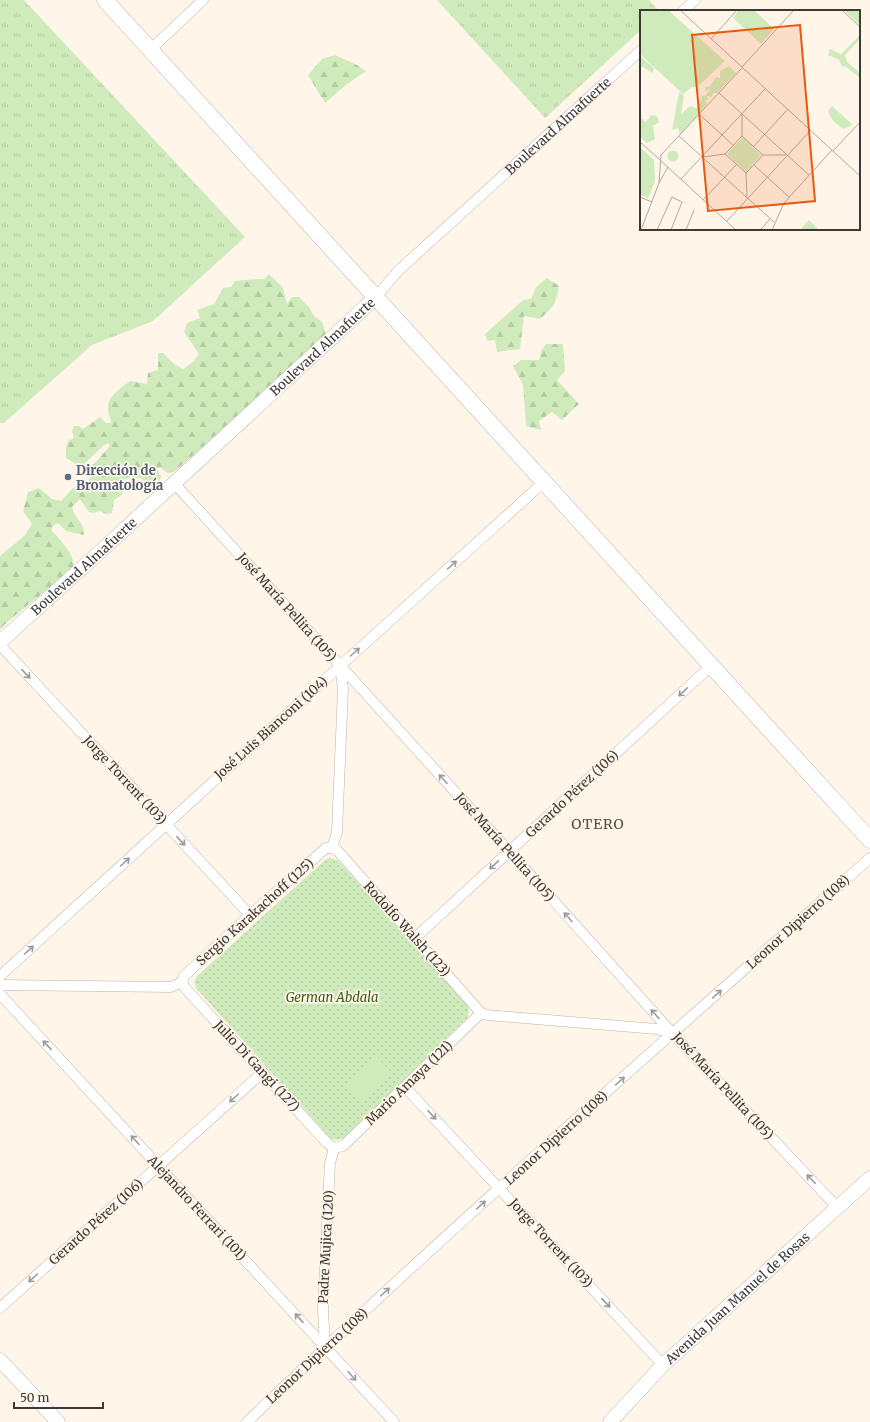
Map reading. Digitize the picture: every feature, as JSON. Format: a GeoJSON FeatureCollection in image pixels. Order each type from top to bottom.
{"type":"FeatureCollection","features":[{"type":"Feature","properties":{"kind":"main road"},"geometry":{"type":"LineString","coordinates":[[105,0],[870,840]]}},
{"type":"Feature","properties":{"kind":"main road","name":"Boulevard Almafuerte"},"geometry":{"type":"LineString","coordinates":[[0,642],[376,297]]}},
{"type":"Feature","properties":{"kind":"main road","name":"Avenida Juan Manuel de Rosas"},"geometry":{"type":"LineString","coordinates":[[610,1422],[663,1365],[870,1178]]}},
{"type":"Feature","properties":{"kind":"main road"},"geometry":{"type":"LineString","coordinates":[[0,1360],[58,1422]]}},
{"type":"Feature","properties":{"kind":"street"},"geometry":{"type":"LineString","coordinates":[[150,50],[203,0]]}},
{"type":"Feature","properties":{"kind":"street"},"geometry":{"type":"LineString","coordinates":[[684,10],[695,0]]}},
{"type":"Feature","properties":{"kind":"street","name":"Boulevard Almafuerte"},"geometry":{"type":"LineString","coordinates":[[376,297],[398,271],[640,51]]}},
{"type":"Feature","properties":{"kind":"street","name":"José Luis Bianconi (104)"},"geometry":{"type":"LineString","coordinates":[[0,976],[544,482]]}},
{"type":"Feature","properties":{"kind":"street","name":"José María Pellita (105)"},"geometry":{"type":"LineString","coordinates":[[174,483],[509,851],[673,1034],[838,1208]]}},
{"type":"Feature","properties":{"kind":"street","name":"Jorge Torrent (103)"},"geometry":{"type":"LineString","coordinates":[[0,645],[250,915]]}},
{"type":"Feature","properties":{"kind":"street","name":"Gerardo Pérez (106)"},"geometry":{"type":"LineString","coordinates":[[415,938],[712,665]]}},
{"type":"Feature","properties":{"kind":"street"},"geometry":{"type":"LineString","coordinates":[[332,848],[337,832],[343,688],[340,666]]}},
{"type":"Feature","properties":{"kind":"street","name":"Sergio Karakachoff (125)"},"geometry":{"type":"LineString","coordinates":[[182,982],[184,976],[250,915],[326,848],[332,848]]}},
{"type":"Feature","properties":{"kind":"street","name":"Rodolfo Walsh (123)"},"geometry":{"type":"LineString","coordinates":[[332,848],[337,850],[481,1013]]}},
{"type":"Feature","properties":{"kind":"street","name":"Leonor Dipierro (108)"},"geometry":{"type":"LineString","coordinates":[[247,1422],[325,1347],[500,1188],[870,858]]}},
{"type":"Feature","properties":{"kind":"street"},"geometry":{"type":"LineString","coordinates":[[0,985],[171,987],[182,982]]}},
{"type":"Feature","properties":{"kind":"street","name":"Julio Di Gangi (127)"},"geometry":{"type":"LineString","coordinates":[[182,982],[185,988],[327,1143],[334,1148]]}},
{"type":"Feature","properties":{"kind":"street","name":"Alejandro Ferrari (101)"},"geometry":{"type":"LineString","coordinates":[[0,994],[394,1422]]}},
{"type":"Feature","properties":{"kind":"street"},"geometry":{"type":"LineString","coordinates":[[481,1013],[487,1016],[657,1029],[673,1034]]}},
{"type":"Feature","properties":{"kind":"street","name":"Mario Amaya (121)"},"geometry":{"type":"LineString","coordinates":[[334,1148],[343,1146],[481,1013]]}},
{"type":"Feature","properties":{"kind":"street","name":"Gerardo Pérez (106)"},"geometry":{"type":"LineString","coordinates":[[0,1308],[262,1072]]}},
{"type":"Feature","properties":{"kind":"street","name":"Jorge Torrent (103)"},"geometry":{"type":"LineString","coordinates":[[405,1087],[663,1365]]}},
{"type":"Feature","properties":{"kind":"street","name":"Padre Mujica (120)"},"geometry":{"type":"LineString","coordinates":[[325,1347],[323,1310],[330,1163],[334,1148]]}},
{"type":"Feature","properties":{"kind":"green space"},"geometry":{"type":"Polygon","coordinates":[[[0,0],[24,0],[245,237],[153,321],[92,345],[4,423],[0,423],[0,0]]]}},
{"type":"Feature","properties":{"kind":"green space"},"geometry":{"type":"Polygon","coordinates":[[[437,0],[649,0],[658,10],[640,10],[640,31],[545,118],[437,0]]]}},
{"type":"Feature","properties":{"kind":"green space"},"geometry":{"type":"Polygon","coordinates":[[[335,55],[357,65],[366,71],[347,84],[325,103],[308,75],[322,59],[335,55]]]}},
{"type":"Feature","properties":{"kind":"green space"},"geometry":{"type":"Polygon","coordinates":[[[269,274],[283,288],[287,304],[292,297],[299,297],[309,307],[313,315],[322,322],[326,333],[322,340],[315,342],[306,355],[174,472],[167,473],[160,467],[157,469],[161,476],[159,488],[151,488],[141,478],[124,479],[122,495],[114,500],[112,513],[106,514],[100,511],[94,513],[89,512],[80,499],[72,507],[83,527],[84,535],[66,531],[58,523],[53,526],[51,530],[70,553],[73,564],[72,569],[6,623],[0,630],[0,556],[25,535],[32,524],[23,511],[28,492],[39,488],[52,499],[61,501],[73,488],[79,490],[79,485],[88,481],[93,473],[92,466],[110,446],[108,443],[103,446],[81,467],[66,458],[68,441],[74,438],[72,431],[74,426],[79,426],[83,429],[100,417],[106,423],[111,423],[108,412],[109,401],[119,389],[130,381],[147,384],[148,373],[158,370],[158,353],[163,353],[174,364],[183,369],[193,362],[199,354],[184,332],[187,323],[200,318],[197,310],[214,304],[223,288],[231,287],[235,281],[264,279],[269,274]]]}},
{"type":"Feature","properties":{"kind":"green space"},"geometry":{"type":"Polygon","coordinates":[[[547,278],[559,286],[557,297],[553,305],[540,319],[524,316],[520,349],[497,352],[495,340],[487,341],[485,334],[523,300],[531,299],[536,287],[547,278]]]}},
{"type":"Feature","properties":{"kind":"green space"},"geometry":{"type":"Polygon","coordinates":[[[546,344],[563,344],[565,371],[557,380],[579,404],[562,420],[552,412],[539,421],[541,430],[526,426],[523,385],[513,366],[521,360],[539,360],[541,351],[546,344]]]}},
{"type":"Feature","properties":{"kind":"green space","name":"German Abdala"},"geometry":{"type":"Polygon","coordinates":[[[329,858],[337,860],[340,863],[467,1004],[469,1011],[468,1017],[346,1136],[337,1140],[328,1136],[196,988],[195,984],[195,979],[197,976],[329,858]]]}},
{"type":"Feature","properties":{"kind":"green space"},"geometry":{"type":"Polygon","coordinates":[[[377,1057],[391,1072],[360,1102],[345,1087],[377,1057]]]}},
{"type":"Feature","properties":{"kind":"place","name":"Dirección de Bromatología"},"geometry":{"type":"Point","coordinates":[68,477]}},
{"type":"Feature","properties":{"kind":"district","name":"OTERO"},"geometry":{"type":"Point","coordinates":[598,824]}}]}
